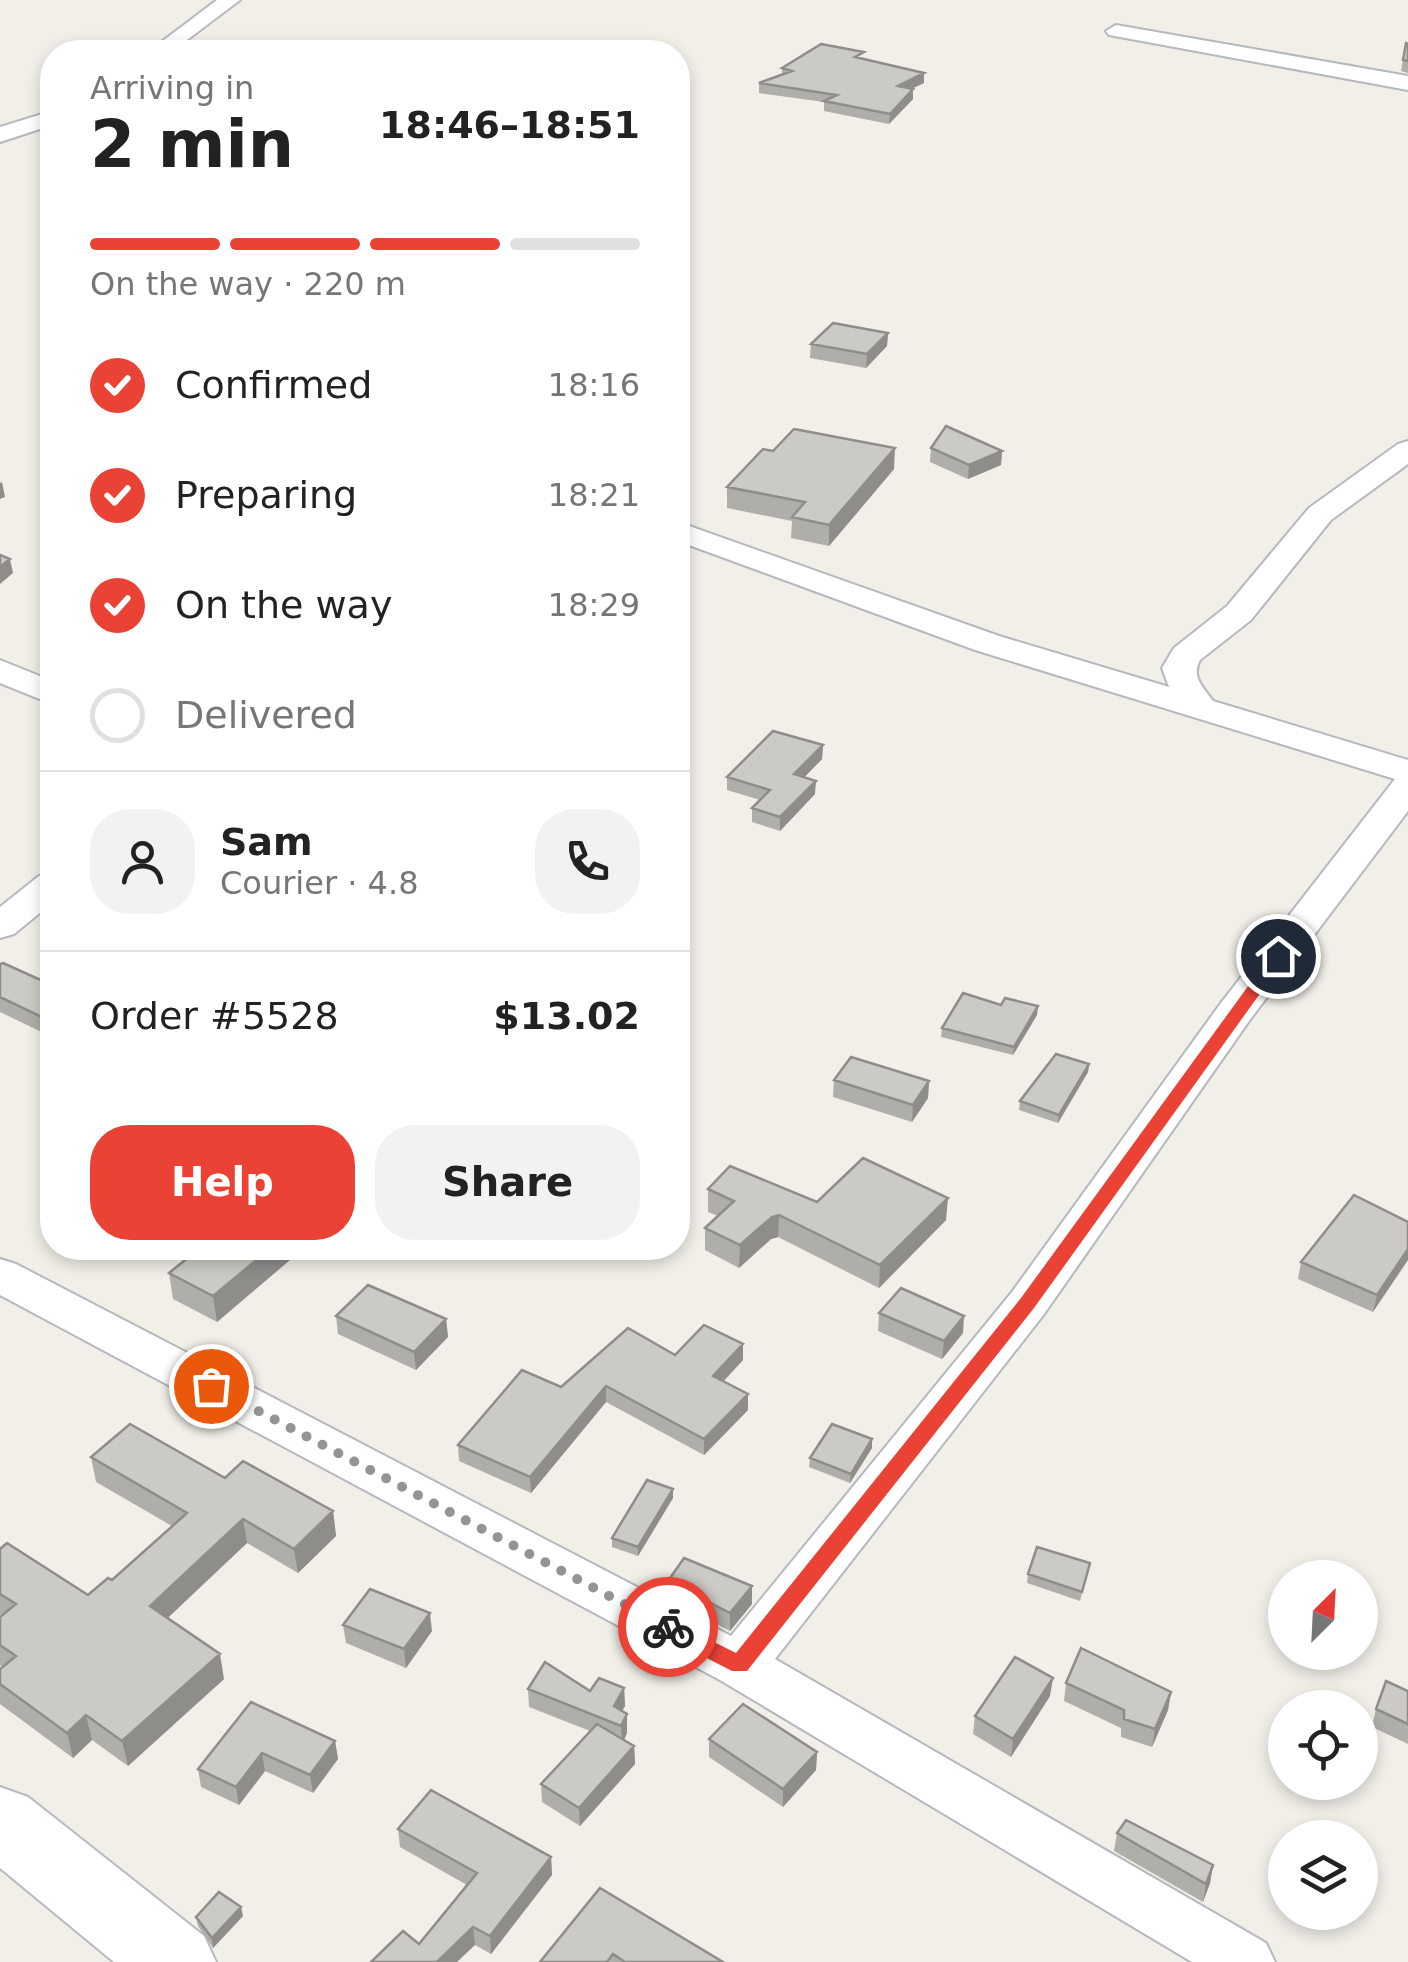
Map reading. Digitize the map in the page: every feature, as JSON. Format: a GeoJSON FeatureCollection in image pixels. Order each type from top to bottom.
{"type":"FeatureCollection","features":[{"type":"Feature","properties":{"kind":"street"},"geometry":{"type":"LineString","coordinates":[[175,40],[230,0]]}},
{"type":"Feature","properties":{"kind":"street"},"geometry":{"type":"LineString","coordinates":[[1116,31],[1408,83]]}},
{"type":"Feature","properties":{"kind":"street"},"geometry":{"type":"LineString","coordinates":[[0,135],[40,122]]}},
{"type":"Feature","properties":{"kind":"street"},"geometry":{"type":"LineString","coordinates":[[1200,708],[1180,679],[1186,655],[1239,612],[1320,514],[1408,450]]}},
{"type":"Feature","properties":{"kind":"street"},"geometry":{"type":"LineString","coordinates":[[690,535],[988,643],[1408,771]]}},
{"type":"Feature","properties":{"kind":"street"},"geometry":{"type":"LineString","coordinates":[[0,670],[40,688]]}},
{"type":"Feature","properties":{"kind":"street"},"geometry":{"type":"LineString","coordinates":[[740,1665],[1028,1303],[1235,1012],[1408,786]]}},
{"type":"Feature","properties":{"kind":"street"},"geometry":{"type":"LineString","coordinates":[[0,926],[40,894]]}},
{"type":"Feature","properties":{"kind":"street"},"geometry":{"type":"LineString","coordinates":[[0,1275],[740,1665],[1246,1962]]}},
{"type":"Feature","properties":{"kind":"street"},"geometry":{"type":"LineString","coordinates":[[0,1821],[175,1962]]}},
{"type":"Feature","properties":{"kind":"building"},"geometry":{"type":"Polygon","coordinates":[[[821,44],[864,52],[855,57],[924,73],[898,86],[913,89],[890,114],[824,101],[837,95],[759,83],[792,71],[782,68],[821,44]]]}},
{"type":"Feature","properties":{"kind":"building"},"geometry":{"type":"Polygon","coordinates":[[[833,323],[888,333],[867,354],[811,344],[833,323]]]}},
{"type":"Feature","properties":{"kind":"building"},"geometry":{"type":"Polygon","coordinates":[[[946,426],[1002,451],[969,465],[931,448],[946,426]]]}},
{"type":"Feature","properties":{"kind":"building"},"geometry":{"type":"Polygon","coordinates":[[[794,429],[895,448],[829,525],[792,517],[805,502],[727,487],[763,449],[773,451],[794,429]]]}},
{"type":"Feature","properties":{"kind":"building"},"geometry":{"type":"Polygon","coordinates":[[[773,731],[823,745],[794,774],[816,781],[780,817],[752,808],[770,790],[727,777],[773,731]]]}},
{"type":"Feature","properties":{"kind":"building"},"geometry":{"type":"Polygon","coordinates":[[[0,964],[40,980],[40,1016],[0,997],[0,964]]]}},
{"type":"Feature","properties":{"kind":"building"},"geometry":{"type":"Polygon","coordinates":[[[963,993],[1001,1005],[1005,998],[1038,1006],[1014,1047],[942,1028],[963,993]]]}},
{"type":"Feature","properties":{"kind":"building"},"geometry":{"type":"Polygon","coordinates":[[[1056,1054],[1089,1064],[1059,1115],[1020,1101],[1056,1054]]]}},
{"type":"Feature","properties":{"kind":"building"},"geometry":{"type":"Polygon","coordinates":[[[851,1057],[929,1081],[913,1105],[834,1080],[851,1057]]]}},
{"type":"Feature","properties":{"kind":"building"},"geometry":{"type":"Polygon","coordinates":[[[863,1158],[948,1198],[880,1265],[779,1215],[740,1245],[705,1228],[734,1201],[708,1189],[730,1166],[817,1202],[863,1158]]]}},
{"type":"Feature","properties":{"kind":"building"},"geometry":{"type":"Polygon","coordinates":[[[1354,1195],[1408,1222],[1408,1249],[1377,1295],[1301,1262],[1354,1195]]]}},
{"type":"Feature","properties":{"kind":"building"},"geometry":{"type":"Polygon","coordinates":[[[185,1260],[256,1260],[213,1296],[169,1273],[185,1260]]]}},
{"type":"Feature","properties":{"kind":"building"},"geometry":{"type":"Polygon","coordinates":[[[368,1285],[446,1319],[414,1352],[336,1316],[368,1285]]]}},
{"type":"Feature","properties":{"kind":"building"},"geometry":{"type":"Polygon","coordinates":[[[901,1288],[964,1316],[944,1341],[879,1313],[901,1288]]]}},
{"type":"Feature","properties":{"kind":"building"},"geometry":{"type":"Polygon","coordinates":[[[704,1325],[743,1344],[713,1376],[748,1394],[704,1439],[606,1386],[530,1477],[458,1445],[522,1370],[561,1387],[628,1328],[675,1355],[704,1325]]]}},
{"type":"Feature","properties":{"kind":"building"},"geometry":{"type":"Polygon","coordinates":[[[130,1424],[225,1478],[243,1461],[333,1511],[294,1549],[243,1519],[150,1606],[220,1654],[122,1741],[86,1715],[67,1733],[0,1684],[0,1669],[16,1656],[0,1645],[0,1617],[16,1604],[0,1594],[0,1549],[7,1543],[88,1595],[108,1578],[112,1580],[187,1513],[91,1457],[130,1424]]]}},
{"type":"Feature","properties":{"kind":"building"},"geometry":{"type":"Polygon","coordinates":[[[832,1424],[872,1439],[851,1474],[810,1458],[832,1424]]]}},
{"type":"Feature","properties":{"kind":"building"},"geometry":{"type":"Polygon","coordinates":[[[647,1480],[673,1489],[638,1547],[612,1538],[647,1480]]]}},
{"type":"Feature","properties":{"kind":"building"},"geometry":{"type":"Polygon","coordinates":[[[1037,1547],[1090,1563],[1082,1592],[1028,1574],[1037,1547]]]}},
{"type":"Feature","properties":{"kind":"building"},"geometry":{"type":"Polygon","coordinates":[[[684,1558],[752,1586],[730,1613],[668,1581],[684,1558]]]}},
{"type":"Feature","properties":{"kind":"building"},"geometry":{"type":"Polygon","coordinates":[[[370,1589],[430,1613],[404,1649],[343,1625],[370,1589]]]}},
{"type":"Feature","properties":{"kind":"building"},"geometry":{"type":"Polygon","coordinates":[[[1081,1648],[1171,1692],[1155,1729],[1124,1719],[1124,1710],[1066,1683],[1081,1648]]]}},
{"type":"Feature","properties":{"kind":"building"},"geometry":{"type":"Polygon","coordinates":[[[1015,1657],[1053,1678],[1013,1739],[975,1716],[1015,1657]]]}},
{"type":"Feature","properties":{"kind":"building"},"geometry":{"type":"Polygon","coordinates":[[[545,1662],[590,1691],[599,1678],[624,1688],[614,1706],[627,1714],[621,1726],[528,1689],[545,1662]]]}},
{"type":"Feature","properties":{"kind":"building"},"geometry":{"type":"Polygon","coordinates":[[[1386,1681],[1408,1691],[1408,1724],[1378,1710],[1386,1681]]]}},
{"type":"Feature","properties":{"kind":"building"},"geometry":{"type":"Polygon","coordinates":[[[251,1702],[335,1741],[310,1775],[262,1753],[236,1787],[198,1769],[251,1702]]]}},
{"type":"Feature","properties":{"kind":"building"},"geometry":{"type":"Polygon","coordinates":[[[743,1704],[817,1752],[783,1789],[709,1739],[743,1704]]]}},
{"type":"Feature","properties":{"kind":"building"},"geometry":{"type":"Polygon","coordinates":[[[597,1724],[634,1746],[579,1808],[541,1784],[597,1724]]]}},
{"type":"Feature","properties":{"kind":"building"},"geometry":{"type":"Polygon","coordinates":[[[431,1790],[551,1857],[490,1936],[473,1927],[437,1962],[371,1962],[403,1931],[419,1944],[477,1873],[398,1829],[431,1790]]]}},
{"type":"Feature","properties":{"kind":"building"},"geometry":{"type":"Polygon","coordinates":[[[1126,1820],[1213,1865],[1206,1884],[1117,1833],[1126,1820]]]}},
{"type":"Feature","properties":{"kind":"building"},"geometry":{"type":"Polygon","coordinates":[[[600,1888],[723,1962],[625,1962],[613,1954],[607,1962],[540,1962],[600,1888]]]}},
{"type":"Feature","properties":{"kind":"building"},"geometry":{"type":"Polygon","coordinates":[[[219,1892],[241,1907],[212,1938],[196,1917],[219,1892]]]}},
{"type":"Feature","properties":{"kind":"way so far"},"geometry":{"type":"LineString","coordinates":[[211,1386],[668,1627]]}},
{"type":"Feature","properties":{"kind":"route"},"geometry":{"type":"LineString","coordinates":[[668,1627],[740,1665],[1028,1303],[1278,956]]}}]}
